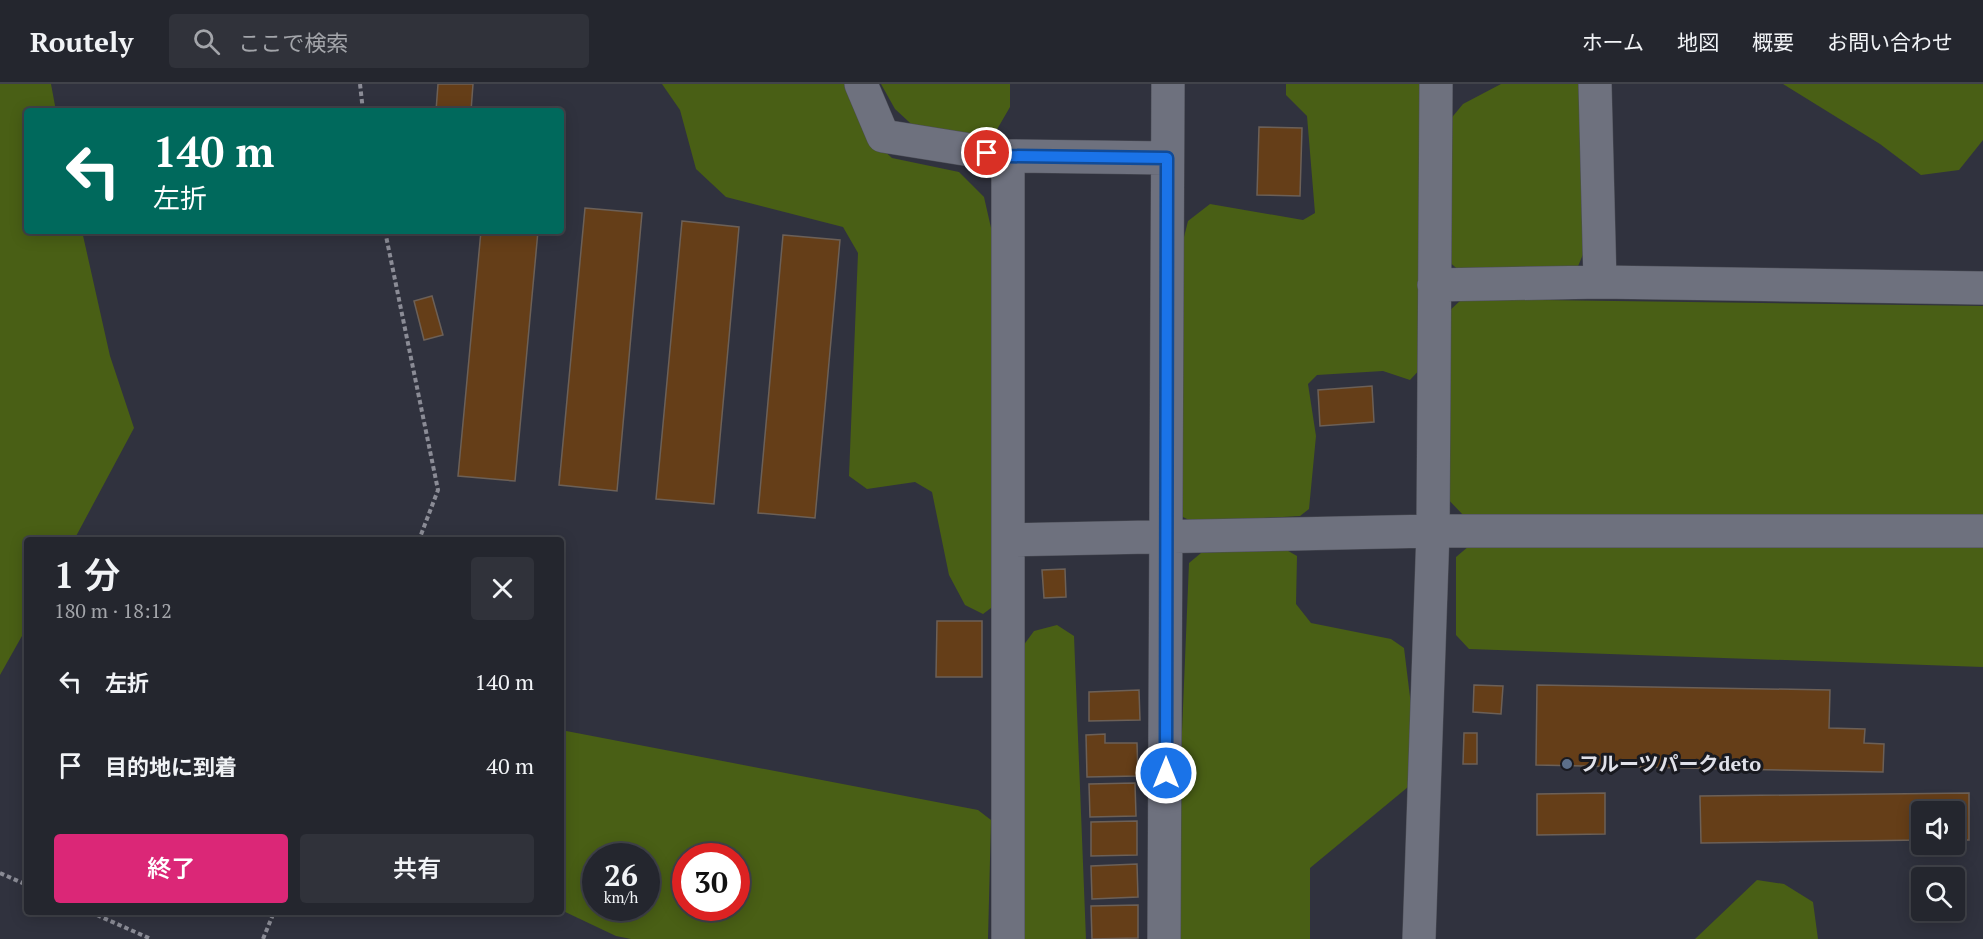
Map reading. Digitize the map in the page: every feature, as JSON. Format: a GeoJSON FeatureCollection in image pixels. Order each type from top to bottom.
{"type":"FeatureCollection","features":[{"type":"Feature","properties":{"kind":"street"},"geometry":{"type":"LineString","coordinates":[[861,84],[883,136],[1008,156],[1167,158]]}},
{"type":"Feature","properties":{"kind":"street"},"geometry":{"type":"LineString","coordinates":[[1164,939],[1168,84]]}},
{"type":"Feature","properties":{"kind":"street"},"geometry":{"type":"LineString","coordinates":[[1419,939],[1433,531],[1436,84]]}},
{"type":"Feature","properties":{"kind":"street"},"geometry":{"type":"LineString","coordinates":[[1595,84],[1600,282]]}},
{"type":"Feature","properties":{"kind":"street"},"geometry":{"type":"LineString","coordinates":[[1008,156],[1008,939]]}},
{"type":"Feature","properties":{"kind":"street"},"geometry":{"type":"LineString","coordinates":[[1434,285],[1600,282],[1983,288]]}},
{"type":"Feature","properties":{"kind":"street"},"geometry":{"type":"LineString","coordinates":[[1008,540],[1433,531],[1983,531]]}},
{"type":"Feature","properties":{"kind":"path"},"geometry":{"type":"LineString","coordinates":[[360,84],[363,108]]}},
{"type":"Feature","properties":{"kind":"path"},"geometry":{"type":"LineString","coordinates":[[386,234],[438,490],[420,537]]}},
{"type":"Feature","properties":{"kind":"path"},"geometry":{"type":"LineString","coordinates":[[0,873],[24,884]]}},
{"type":"Feature","properties":{"kind":"path"},"geometry":{"type":"LineString","coordinates":[[97,915],[152,939]]}},
{"type":"Feature","properties":{"kind":"path"},"geometry":{"type":"LineString","coordinates":[[263,939],[273,915]]}},
{"type":"Feature","properties":{"kind":"green space"},"geometry":{"type":"Polygon","coordinates":[[[0,84],[51,84],[55,108],[24,108],[24,234],[83,234],[110,356],[134,428],[76,537],[24,537],[24,632],[0,675],[0,84]]]}},
{"type":"Feature","properties":{"kind":"green space"},"geometry":{"type":"Polygon","coordinates":[[[662,84],[851,84],[869,137],[892,158],[959,172],[984,197],[994,241],[995,605],[983,614],[965,605],[949,575],[932,492],[915,482],[867,489],[849,476],[858,253],[843,227],[726,197],[696,169],[680,110],[662,84]]]}},
{"type":"Feature","properties":{"kind":"green space"},"geometry":{"type":"Polygon","coordinates":[[[881,84],[1010,84],[1010,107],[992,138],[921,133],[895,109],[881,84]]]}},
{"type":"Feature","properties":{"kind":"green space"},"geometry":{"type":"Polygon","coordinates":[[[1286,84],[1423,84],[1423,366],[1410,380],[1383,371],[1317,375],[1308,384],[1316,436],[1309,509],[1300,516],[1193,522],[1181,516],[1184,237],[1188,221],[1210,204],[1303,220],[1315,213],[1307,116],[1286,95],[1286,84]]]}},
{"type":"Feature","properties":{"kind":"green space"},"geometry":{"type":"Polygon","coordinates":[[[1501,84],[1579,84],[1584,252],[1576,271],[1463,274],[1446,259],[1449,121],[1463,104],[1501,84]]]}},
{"type":"Feature","properties":{"kind":"green space"},"geometry":{"type":"Polygon","coordinates":[[[1783,84],[1983,84],[1983,140],[1959,170],[1921,175],[1880,144],[1783,84]]]}},
{"type":"Feature","properties":{"kind":"green space"},"geometry":{"type":"Polygon","coordinates":[[[1462,299],[1983,306],[1983,519],[1465,517],[1444,495],[1446,314],[1462,299]]]}},
{"type":"Feature","properties":{"kind":"green space"},"geometry":{"type":"Polygon","coordinates":[[[1475,541],[1983,544],[1983,667],[1469,649],[1456,635],[1456,557],[1475,541]]]}},
{"type":"Feature","properties":{"kind":"green space"},"geometry":{"type":"Polygon","coordinates":[[[1283,548],[1297,556],[1296,604],[1311,623],[1391,639],[1404,648],[1418,762],[1408,787],[1310,868],[1310,939],[1178,939],[1178,828],[1189,563],[1201,553],[1283,548]]]}},
{"type":"Feature","properties":{"kind":"green space"},"geometry":{"type":"Polygon","coordinates":[[[1057,625],[1074,636],[1086,939],[1024,939],[1023,646],[1034,631],[1057,625]]]}},
{"type":"Feature","properties":{"kind":"green space"},"geometry":{"type":"Polygon","coordinates":[[[564,731],[978,810],[991,820],[988,939],[631,939],[616,936],[584,921],[660,921],[660,843],[582,843],[582,920],[564,911],[564,731]]]}},
{"type":"Feature","properties":{"kind":"green space"},"geometry":{"type":"Polygon","coordinates":[[[1757,880],[1784,884],[1813,902],[1818,939],[1695,939],[1757,880]]]}},
{"type":"Feature","properties":{"kind":"building"},"geometry":{"type":"Polygon","coordinates":[[[438,84],[473,84],[471,108],[436,108],[438,84]]]}},
{"type":"Feature","properties":{"kind":"building"},"geometry":{"type":"Polygon","coordinates":[[[1259,127],[1302,128],[1300,196],[1257,195],[1259,127]]]}},
{"type":"Feature","properties":{"kind":"building"},"geometry":{"type":"Polygon","coordinates":[[[585,208],[642,213],[617,491],[559,485],[585,208]]]}},
{"type":"Feature","properties":{"kind":"building"},"geometry":{"type":"Polygon","coordinates":[[[682,221],[739,227],[714,504],[656,499],[682,221]]]}},
{"type":"Feature","properties":{"kind":"building"},"geometry":{"type":"Polygon","coordinates":[[[481,234],[538,234],[515,481],[458,476],[481,234]]]}},
{"type":"Feature","properties":{"kind":"building"},"geometry":{"type":"Polygon","coordinates":[[[783,235],[840,240],[815,518],[758,513],[783,235]]]}},
{"type":"Feature","properties":{"kind":"building"},"geometry":{"type":"Polygon","coordinates":[[[432,296],[443,335],[424,340],[414,301],[432,296]]]}},
{"type":"Feature","properties":{"kind":"building"},"geometry":{"type":"Polygon","coordinates":[[[1372,386],[1374,422],[1320,426],[1318,390],[1372,386]]]}},
{"type":"Feature","properties":{"kind":"building"},"geometry":{"type":"Polygon","coordinates":[[[1065,569],[1066,597],[1044,598],[1042,570],[1065,569]]]}},
{"type":"Feature","properties":{"kind":"building"},"geometry":{"type":"Polygon","coordinates":[[[937,621],[982,621],[982,677],[936,677],[937,621]]]}},
{"type":"Feature","properties":{"kind":"building"},"geometry":{"type":"Polygon","coordinates":[[[1474,685],[1503,686],[1501,714],[1473,712],[1474,685]]]}},
{"type":"Feature","properties":{"kind":"building"},"geometry":{"type":"Polygon","coordinates":[[[1537,685],[1830,690],[1829,728],[1865,729],[1864,743],[1884,744],[1883,772],[1536,765],[1537,685]]]}},
{"type":"Feature","properties":{"kind":"building"},"geometry":{"type":"Polygon","coordinates":[[[1139,690],[1140,720],[1089,721],[1089,692],[1139,690]]]}},
{"type":"Feature","properties":{"kind":"building"},"geometry":{"type":"Polygon","coordinates":[[[1464,733],[1477,733],[1477,764],[1463,764],[1464,733]]]}},
{"type":"Feature","properties":{"kind":"building"},"geometry":{"type":"Polygon","coordinates":[[[1105,734],[1105,743],[1137,743],[1138,776],[1087,777],[1086,735],[1105,734]]]}},
{"type":"Feature","properties":{"kind":"building"},"geometry":{"type":"Polygon","coordinates":[[[1135,783],[1136,816],[1090,817],[1089,784],[1135,783]]]}},
{"type":"Feature","properties":{"kind":"building"},"geometry":{"type":"Polygon","coordinates":[[[1605,793],[1605,834],[1537,835],[1537,794],[1605,793]]]}},
{"type":"Feature","properties":{"kind":"building"},"geometry":{"type":"Polygon","coordinates":[[[1969,793],[1969,840],[1965,840],[1965,801],[1911,801],[1911,840],[1701,843],[1700,796],[1969,793]]]}},
{"type":"Feature","properties":{"kind":"building"},"geometry":{"type":"Polygon","coordinates":[[[1137,821],[1137,855],[1091,856],[1091,822],[1137,821]]]}},
{"type":"Feature","properties":{"kind":"building"},"geometry":{"type":"Polygon","coordinates":[[[1137,864],[1138,897],[1092,899],[1091,866],[1137,864]]]}},
{"type":"Feature","properties":{"kind":"building"},"geometry":{"type":"Polygon","coordinates":[[[1138,905],[1138,938],[1092,939],[1091,906],[1138,905]]]}},
{"type":"Feature","properties":{"kind":"place","name":"フルーツパークdeto"},"geometry":{"type":"Point","coordinates":[1567,764]}},
{"type":"Feature","properties":{"kind":"route"},"geometry":{"type":"LineString","coordinates":[[987,153],[1008,156],[1167,158],[1166,773]]}}]}
